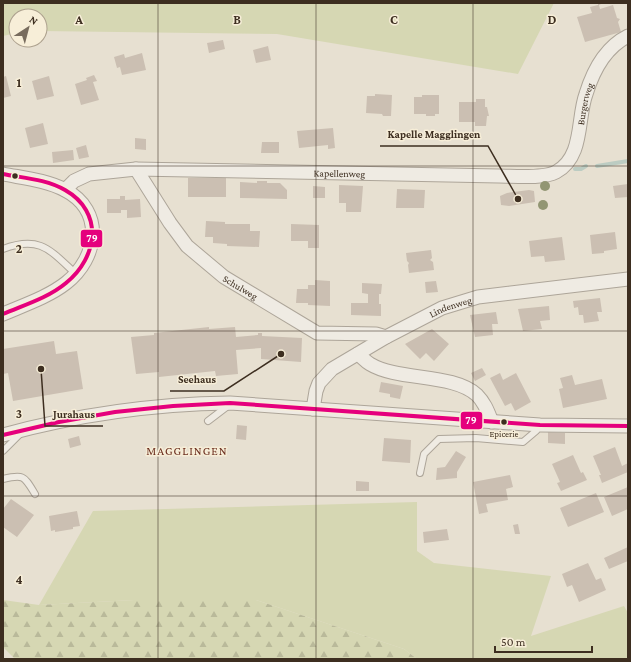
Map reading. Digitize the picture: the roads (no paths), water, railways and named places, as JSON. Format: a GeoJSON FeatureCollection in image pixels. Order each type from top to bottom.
{"type":"FeatureCollection","features":[{"type":"Feature","properties":{"kind":"street","name":"Burgerweg"},"geometry":{"type":"LineString","coordinates":[[549,175],[565,165],[573,152],[581,125],[582,108],[586,94],[602,60],[608,51],[618,41],[628,36]]}},
{"type":"Feature","properties":{"kind":"street","name":"Kapellenweg"},"geometry":{"type":"LineString","coordinates":[[65,190],[74,181],[89,174],[136,169],[499,176],[549,175]]}},
{"type":"Feature","properties":{"kind":"street","name":"Schulweg"},"geometry":{"type":"LineString","coordinates":[[136,169],[170,223],[188,246],[224,277],[317,333],[376,334],[386,337]]}},
{"type":"Feature","properties":{"kind":"street"},"geometry":{"type":"LineString","coordinates":[[3,174],[53,185],[65,190],[79,201],[87,213],[92,227],[93,239],[89,255],[76,274],[56,289],[3,314]]}},
{"type":"Feature","properties":{"kind":"street","name":"Lindenweg"},"geometry":{"type":"LineString","coordinates":[[313,409],[319,383],[332,369],[386,337],[442,308],[478,297],[628,279]]}},
{"type":"Feature","properties":{"kind":"street"},"geometry":{"type":"LineString","coordinates":[[358,354],[369,364],[383,370],[460,385],[477,395],[487,407],[492,422]]}},
{"type":"Feature","properties":{"kind":"street"},"geometry":{"type":"LineString","coordinates":[[3,435],[27,428],[92,415],[164,407],[230,404],[540,425],[628,426]]}},
{"type":"Feature","properties":{"kind":"lane"},"geometry":{"type":"LineString","coordinates":[[3,249],[20,244],[35,243],[45,247],[76,274]]}},
{"type":"Feature","properties":{"kind":"lane"},"geometry":{"type":"LineString","coordinates":[[208,421],[230,404]]}},
{"type":"Feature","properties":{"kind":"lane"},"geometry":{"type":"LineString","coordinates":[[420,473],[424,454],[439,439],[476,438],[523,442],[540,425]]}},
{"type":"Feature","properties":{"kind":"lane"},"geometry":{"type":"LineString","coordinates":[[3,451],[27,428]]}},
{"type":"Feature","properties":{"kind":"lane"},"geometry":{"type":"LineString","coordinates":[[3,479],[17,476],[26,479],[36,494]]}},
{"type":"Feature","properties":{"kind":"waterway"},"geometry":{"type":"LineString","coordinates":[[597,166],[628,161]]}},
{"type":"Feature","properties":{"kind":"waterway"},"geometry":{"type":"LineString","coordinates":[[575,169],[581,169],[586,166]]}},
{"type":"Feature","properties":{"kind":"place","name":"Kapelle Magglingen"},"geometry":{"type":"Point","coordinates":[518,199]}},
{"type":"Feature","properties":{"kind":"place","name":"Seehaus"},"geometry":{"type":"Point","coordinates":[281,354]}},
{"type":"Feature","properties":{"kind":"place","name":"Jurahaus"},"geometry":{"type":"Point","coordinates":[41,369]}},
{"type":"Feature","properties":{"kind":"place","name":"Epicerie"},"geometry":{"type":"Point","coordinates":[504,422]}},
{"type":"Feature","properties":{"kind":"district","name":"MAGGLINGEN"},"geometry":{"type":"Point","coordinates":[187,451]}}]}
